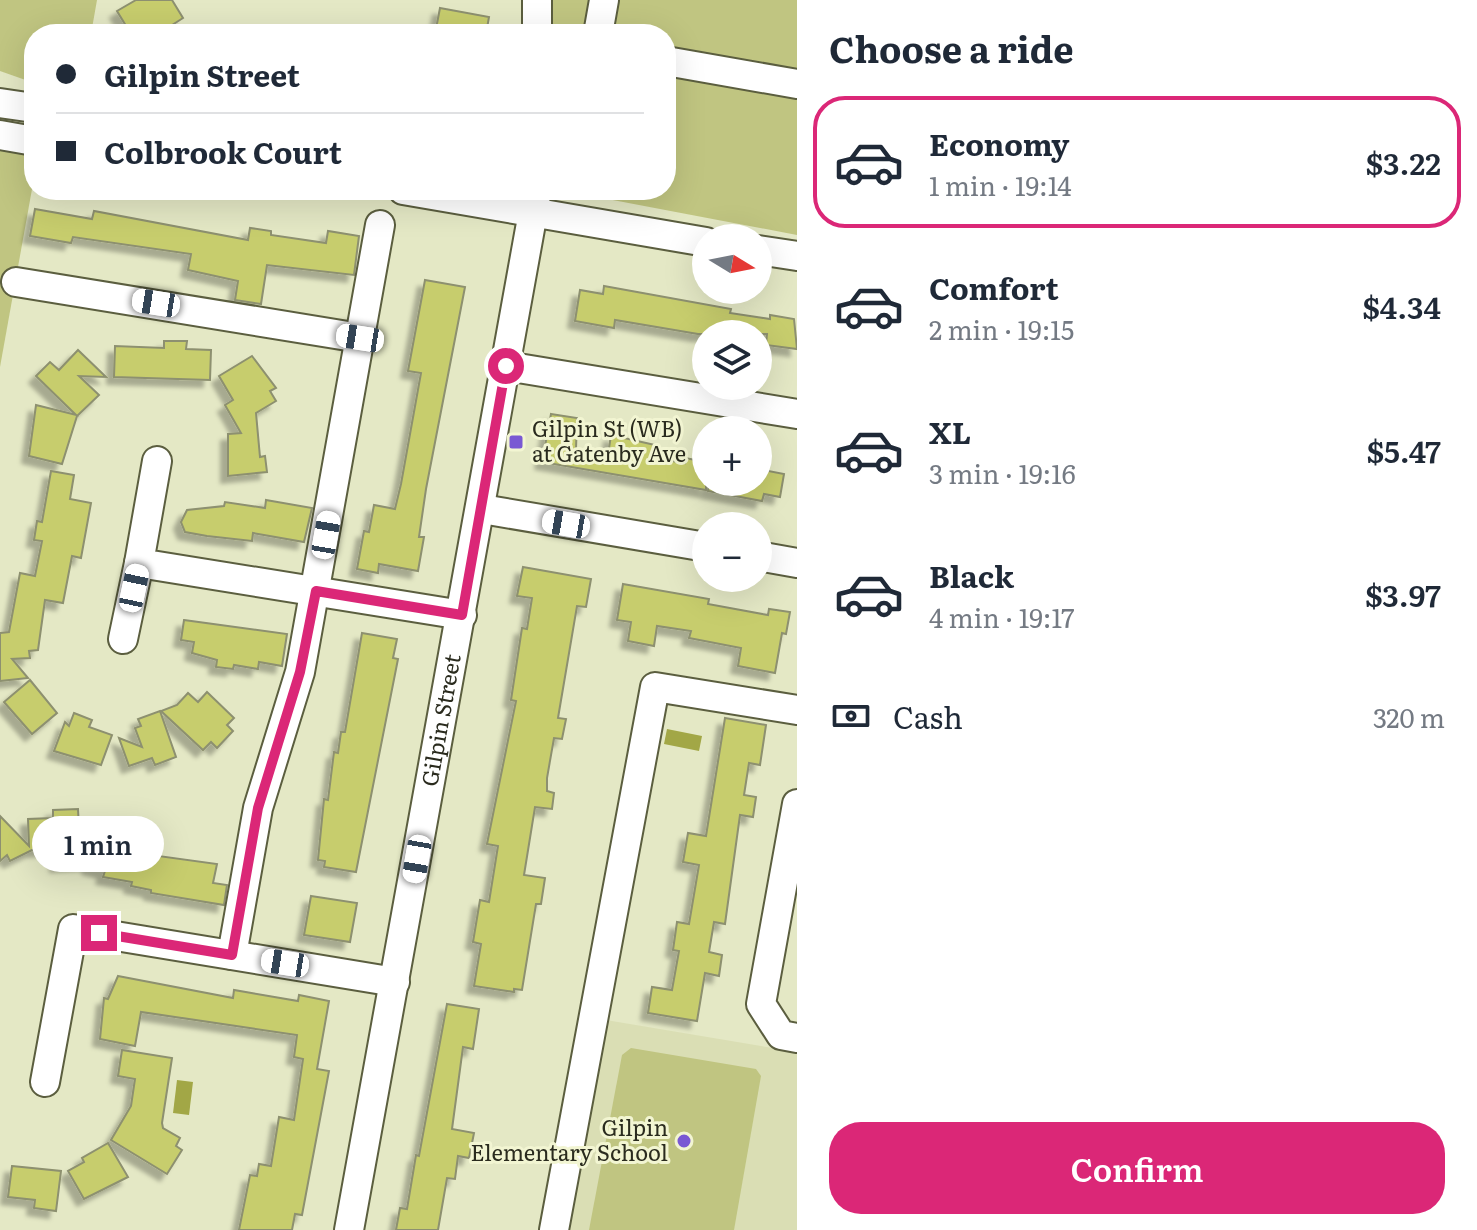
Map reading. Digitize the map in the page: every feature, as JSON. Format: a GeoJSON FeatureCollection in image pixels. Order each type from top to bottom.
{"type":"FeatureCollection","features":[{"type":"Feature","properties":{"kind":"street"},"geometry":{"type":"LineString","coordinates":[[537,0],[537,24]]}},
{"type":"Feature","properties":{"kind":"street"},"geometry":{"type":"LineString","coordinates":[[600,24],[604,0]]}},
{"type":"Feature","properties":{"kind":"street"},"geometry":{"type":"LineString","coordinates":[[676,63],[797,84]]}},
{"type":"Feature","properties":{"kind":"street"},"geometry":{"type":"LineString","coordinates":[[0,103],[24,107]]}},
{"type":"Feature","properties":{"kind":"street"},"geometry":{"type":"LineString","coordinates":[[0,135],[24,139]]}},
{"type":"Feature","properties":{"kind":"street"},"geometry":{"type":"LineString","coordinates":[[536,201],[692,239]]}},
{"type":"Feature","properties":{"kind":"street","name":"Gilpin Street"},"geometry":{"type":"LineString","coordinates":[[349,1230],[536,201]]}},
{"type":"Feature","properties":{"kind":"street"},"geometry":{"type":"LineString","coordinates":[[232,955],[258,808],[300,672],[380,225]]}},
{"type":"Feature","properties":{"kind":"street"},"geometry":{"type":"LineString","coordinates":[[772,252],[797,256]]}},
{"type":"Feature","properties":{"kind":"street"},"geometry":{"type":"LineString","coordinates":[[16,282],[360,338]]}},
{"type":"Feature","properties":{"kind":"street"},"geometry":{"type":"LineString","coordinates":[[506,366],[797,414]]}},
{"type":"Feature","properties":{"kind":"street"},"geometry":{"type":"LineString","coordinates":[[123,639],[157,461]]}},
{"type":"Feature","properties":{"kind":"street"},"geometry":{"type":"LineString","coordinates":[[482,509],[692,545]]}},
{"type":"Feature","properties":{"kind":"street"},"geometry":{"type":"LineString","coordinates":[[772,559],[797,563]]}},
{"type":"Feature","properties":{"kind":"street"},"geometry":{"type":"LineString","coordinates":[[139,563],[462,615]]}},
{"type":"Feature","properties":{"kind":"street"},"geometry":{"type":"LineString","coordinates":[[554,1230],[655,687],[797,710]]}},
{"type":"Feature","properties":{"kind":"street"},"geometry":{"type":"LineString","coordinates":[[797,804],[761,1004],[781,1035],[797,1038]]}},
{"type":"Feature","properties":{"kind":"street"},"geometry":{"type":"LineString","coordinates":[[45,1082],[73,929],[395,982]]}},
{"type":"Feature","properties":{"kind":"shaded area"},"geometry":{"type":"Polygon","coordinates":[[[0,0],[97,0],[93,24],[24,24],[24,79],[0,71],[0,0]]]}},
{"type":"Feature","properties":{"kind":"shaded area"},"geometry":{"type":"Polygon","coordinates":[[[552,0],[797,0],[797,235],[772,230],[772,224],[739,224],[613,200],[676,200],[676,24],[553,24],[552,0]]]}},
{"type":"Feature","properties":{"kind":"shaded area"},"geometry":{"type":"Polygon","coordinates":[[[0,150],[24,152],[24,200],[30,200],[0,367],[0,150]]]}},
{"type":"Feature","properties":{"kind":"shaded area"},"geometry":{"type":"Polygon","coordinates":[[[667,729],[702,736],[699,751],[664,744],[667,729]]]}},
{"type":"Feature","properties":{"kind":"shaded area","name":"Gilpin Elementary School"},"geometry":{"type":"Polygon","coordinates":[[[594,1018],[797,1052],[797,1230],[554,1230],[594,1018]]]}},
{"type":"Feature","properties":{"kind":"shaded area"},"geometry":{"type":"Polygon","coordinates":[[[631,1048],[756,1069],[761,1076],[734,1230],[589,1230],[622,1055],[631,1048]]]}},
{"type":"Feature","properties":{"kind":"shaded area"},"geometry":{"type":"Polygon","coordinates":[[[177,1080],[193,1082],[189,1115],[173,1113],[177,1080]]]}},
{"type":"Feature","properties":{"kind":"building"},"geometry":{"type":"Polygon","coordinates":[[[136,0],[172,0],[183,18],[174,24],[125,24],[117,11],[136,0]]]}},
{"type":"Feature","properties":{"kind":"building"},"geometry":{"type":"Polygon","coordinates":[[[440,8],[489,17],[488,24],[437,24],[440,8]]]}},
{"type":"Feature","properties":{"kind":"building"},"geometry":{"type":"Polygon","coordinates":[[[35,209],[92,219],[94,211],[248,240],[250,228],[271,231],[271,235],[326,243],[328,231],[359,236],[354,275],[267,265],[261,304],[235,300],[238,281],[188,270],[191,254],[73,237],[71,243],[30,236],[35,209]]]}},
{"type":"Feature","properties":{"kind":"building"},"geometry":{"type":"Polygon","coordinates":[[[425,280],[465,287],[426,489],[419,537],[424,537],[418,571],[379,564],[378,573],[357,569],[364,531],[369,532],[374,505],[395,509],[401,484],[421,373],[408,371],[425,280]]]}},
{"type":"Feature","properties":{"kind":"building"},"geometry":{"type":"Polygon","coordinates":[[[604,286],[731,309],[730,313],[794,319],[797,349],[772,346],[772,320],[692,320],[692,333],[615,320],[614,328],[575,321],[580,290],[603,294],[604,286]]]}},
{"type":"Feature","properties":{"kind":"building"},"geometry":{"type":"Polygon","coordinates":[[[164,341],[187,341],[186,349],[211,350],[210,380],[114,377],[115,346],[164,348],[164,341]]]}},
{"type":"Feature","properties":{"kind":"building"},"geometry":{"type":"Polygon","coordinates":[[[78,350],[106,377],[79,376],[99,395],[77,416],[62,464],[29,456],[36,405],[76,415],[36,376],[50,362],[59,370],[78,350]]]}},
{"type":"Feature","properties":{"kind":"building"},"geometry":{"type":"Polygon","coordinates":[[[252,356],[276,388],[270,391],[276,401],[256,413],[260,457],[265,456],[267,472],[228,476],[228,434],[241,433],[225,405],[233,400],[219,376],[252,356]]]}},
{"type":"Feature","properties":{"kind":"building"},"geometry":{"type":"Polygon","coordinates":[[[551,414],[577,418],[576,449],[608,455],[611,435],[655,445],[653,458],[685,463],[685,458],[692,459],[692,488],[542,462],[551,414]]]}},
{"type":"Feature","properties":{"kind":"building"},"geometry":{"type":"Polygon","coordinates":[[[51,471],[74,475],[70,499],[91,503],[81,558],[72,556],[63,603],[45,600],[38,650],[29,651],[30,658],[12,659],[28,678],[0,681],[0,633],[9,632],[20,573],[35,576],[42,541],[34,540],[37,521],[42,522],[51,471]]]}},
{"type":"Feature","properties":{"kind":"building"},"geometry":{"type":"Polygon","coordinates":[[[772,472],[784,474],[780,497],[772,496],[772,472]]]}},
{"type":"Feature","properties":{"kind":"building"},"geometry":{"type":"Polygon","coordinates":[[[735,496],[763,496],[762,501],[735,496]]]}},
{"type":"Feature","properties":{"kind":"building"},"geometry":{"type":"Polygon","coordinates":[[[266,500],[312,508],[304,542],[253,533],[252,541],[207,536],[185,532],[181,522],[187,510],[224,506],[225,502],[265,508],[266,500]]]}},
{"type":"Feature","properties":{"kind":"building"},"geometry":{"type":"Polygon","coordinates":[[[523,567],[591,579],[586,607],[577,606],[558,718],[566,719],[562,739],[554,738],[547,778],[547,791],[554,793],[552,809],[535,807],[524,875],[545,878],[541,904],[536,904],[522,990],[514,989],[514,992],[474,986],[481,944],[473,942],[480,900],[489,902],[498,846],[487,844],[516,701],[511,700],[522,628],[527,629],[532,598],[517,596],[523,567]]]}},
{"type":"Feature","properties":{"kind":"building"},"geometry":{"type":"Polygon","coordinates":[[[623,584],[709,599],[708,604],[768,615],[769,609],[790,612],[786,634],[782,633],[775,673],[738,666],[741,648],[689,638],[691,631],[657,626],[654,646],[628,641],[631,622],[617,620],[623,584]]]}},
{"type":"Feature","properties":{"kind":"building"},"geometry":{"type":"Polygon","coordinates":[[[184,620],[287,634],[282,666],[259,662],[258,669],[234,665],[233,669],[216,667],[217,660],[192,653],[194,642],[181,640],[184,620]]]}},
{"type":"Feature","properties":{"kind":"building"},"geometry":{"type":"Polygon","coordinates":[[[362,633],[397,639],[393,658],[398,659],[356,872],[324,867],[325,861],[318,860],[324,799],[328,800],[334,752],[338,753],[341,732],[345,732],[362,633]]]}},
{"type":"Feature","properties":{"kind":"building"},"geometry":{"type":"Polygon","coordinates":[[[30,680],[57,713],[32,734],[4,702],[30,680]]]}},
{"type":"Feature","properties":{"kind":"building"},"geometry":{"type":"Polygon","coordinates":[[[207,692],[234,718],[227,725],[233,731],[217,748],[211,742],[203,750],[161,711],[177,705],[188,693],[198,702],[207,692]]]}},
{"type":"Feature","properties":{"kind":"building"},"geometry":{"type":"Polygon","coordinates":[[[160,711],[176,757],[155,765],[152,758],[129,766],[119,738],[142,747],[135,728],[141,726],[138,719],[160,711]]]}},
{"type":"Feature","properties":{"kind":"building"},"geometry":{"type":"Polygon","coordinates":[[[74,713],[92,720],[89,727],[112,735],[101,765],[54,751],[65,722],[69,726],[74,713]]]}},
{"type":"Feature","properties":{"kind":"building"},"geometry":{"type":"Polygon","coordinates":[[[725,718],[766,725],[760,765],[749,763],[744,795],[756,797],[753,817],[740,815],[725,924],[714,922],[709,952],[722,955],[719,976],[705,973],[697,1021],[648,1013],[652,987],[672,990],[679,951],[673,950],[677,922],[689,924],[699,865],[683,862],[688,833],[706,836],[725,718]]]}},
{"type":"Feature","properties":{"kind":"building"},"geometry":{"type":"Polygon","coordinates":[[[78,809],[79,828],[131,838],[129,852],[217,864],[213,883],[227,885],[224,905],[151,893],[151,890],[131,886],[132,882],[103,877],[105,871],[89,867],[90,863],[57,865],[57,848],[32,850],[10,861],[7,855],[0,861],[0,816],[29,846],[28,819],[53,818],[53,810],[78,809]]]}},
{"type":"Feature","properties":{"kind":"building"},"geometry":{"type":"Polygon","coordinates":[[[311,896],[357,903],[350,942],[304,935],[311,896]]]}},
{"type":"Feature","properties":{"kind":"building"},"geometry":{"type":"Polygon","coordinates":[[[118,976],[233,998],[234,990],[298,1001],[299,995],[329,1001],[317,1069],[329,1071],[302,1215],[295,1214],[292,1230],[239,1230],[250,1175],[257,1176],[259,1164],[271,1166],[279,1117],[294,1120],[303,1059],[294,1057],[297,1035],[141,1012],[135,1046],[100,1039],[104,998],[108,999],[118,976]]]}},
{"type":"Feature","properties":{"kind":"building"},"geometry":{"type":"Polygon","coordinates":[[[447,1004],[479,1009],[473,1049],[463,1047],[452,1129],[474,1133],[469,1158],[458,1156],[455,1179],[447,1178],[438,1230],[396,1230],[400,1208],[407,1209],[416,1155],[419,1156],[447,1004]]]}},
{"type":"Feature","properties":{"kind":"building"},"geometry":{"type":"Polygon","coordinates":[[[122,1050],[172,1058],[162,1123],[163,1128],[180,1138],[176,1146],[182,1150],[167,1174],[111,1140],[131,1106],[135,1079],[118,1076],[122,1050]]]}},
{"type":"Feature","properties":{"kind":"building"},"geometry":{"type":"Polygon","coordinates":[[[108,1143],[128,1177],[84,1199],[68,1171],[84,1162],[82,1158],[108,1143]]]}},
{"type":"Feature","properties":{"kind":"building"},"geometry":{"type":"Polygon","coordinates":[[[12,1166],[61,1171],[56,1211],[34,1208],[35,1200],[8,1197],[12,1166]]]}},
{"type":"Feature","properties":{"kind":"place","name":"Gilpin St (WB) at Gatenby Ave"},"geometry":{"type":"Point","coordinates":[516,442]}},
{"type":"Feature","properties":{"kind":"place","name":"Gilpin Elementary School"},"geometry":{"type":"Point","coordinates":[684,1141]}},
{"type":"Feature","properties":{"kind":"route"},"geometry":{"type":"LineString","coordinates":[[99,933],[232,955],[258,808],[300,672],[316,591],[462,615],[506,366]]}}]}
